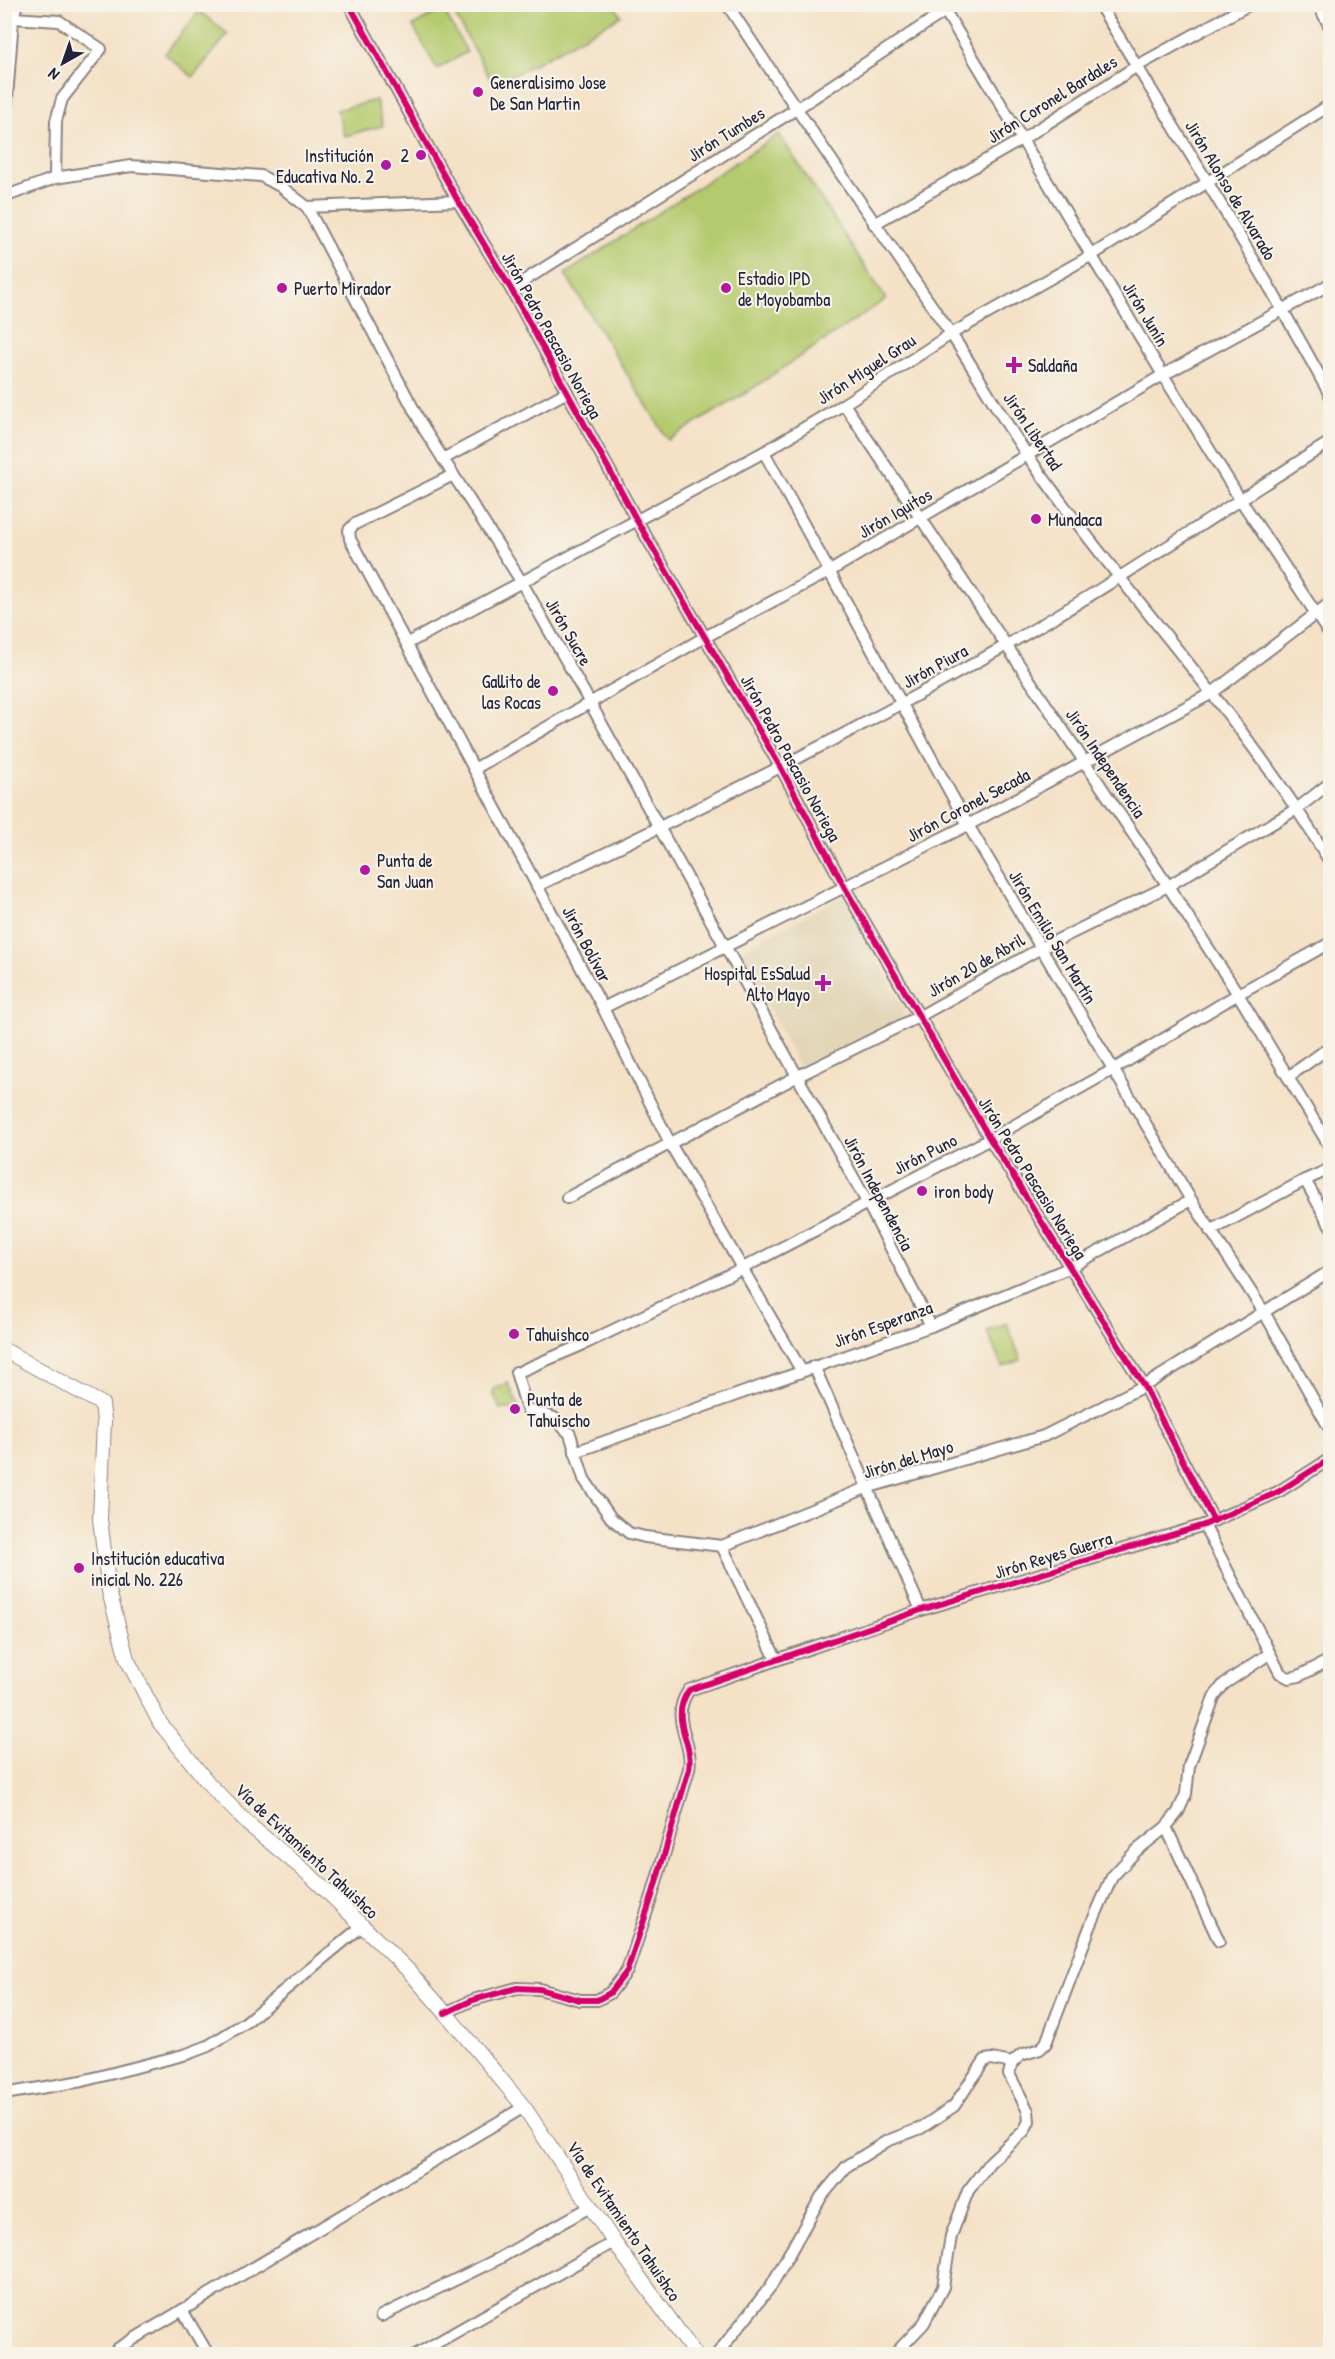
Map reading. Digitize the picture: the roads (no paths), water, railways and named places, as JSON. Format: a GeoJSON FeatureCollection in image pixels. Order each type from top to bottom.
{"type":"FeatureCollection","features":[{"type":"Feature","properties":{"kind":"main road","name":"Vía de Evitamiento Tahuishco"},"geometry":{"type":"LineString","coordinates":[[4,1350],[102,1404],[104,1421],[100,1519],[109,1591],[127,1659],[160,1723],[209,1784],[248,1824],[311,1876],[408,1970],[445,2013],[524,2107],[614,2242],[696,2355]]}},
{"type":"Feature","properties":{"kind":"street"},"geometry":{"type":"LineString","coordinates":[[4,138],[13,18],[17,4]]}},
{"type":"Feature","properties":{"kind":"street","name":"Jirón Pedro Pascasio Noriega"},"geometry":{"type":"LineString","coordinates":[[349,4],[458,201],[511,289],[636,519],[781,768],[845,888],[990,1139],[1144,1386],[1280,1674],[1289,1678],[1299,1676],[1330,1660]]}},
{"type":"Feature","properties":{"kind":"street","name":"Jirón Libertad"},"geometry":{"type":"LineString","coordinates":[[727,4],[874,224],[951,334],[1028,456],[1298,808],[1330,862]]}},
{"type":"Feature","properties":{"kind":"street","name":"Jirón Tumbes"},"geometry":{"type":"LineString","coordinates":[[511,289],[796,109],[943,8],[956,4]]}},
{"type":"Feature","properties":{"kind":"street","name":"Jirón Alonso de Alvarado"},"geometry":{"type":"LineString","coordinates":[[1099,4],[1208,181],[1284,310],[1330,395]]}},
{"type":"Feature","properties":{"kind":"street","name":"Jirón Coronel Bardales"},"geometry":{"type":"LineString","coordinates":[[874,224],[1022,140],[1137,66],[1250,4]]}},
{"type":"Feature","properties":{"kind":"street"},"geometry":{"type":"LineString","coordinates":[[1318,4],[1330,27]]}},
{"type":"Feature","properties":{"kind":"street","name":"Jirón Junín"},"geometry":{"type":"LineString","coordinates":[[943,8],[1163,375],[1240,499],[1330,635]]}},
{"type":"Feature","properties":{"kind":"street"},"geometry":{"type":"LineString","coordinates":[[13,18],[59,21],[100,49],[62,99],[56,121],[55,178]]}},
{"type":"Feature","properties":{"kind":"street","name":"Jirón Miguel Grau"},"geometry":{"type":"LineString","coordinates":[[408,643],[764,452],[844,404],[951,334],[1092,255],[1330,105]]}},
{"type":"Feature","properties":{"kind":"street"},"geometry":{"type":"LineString","coordinates":[[4,197],[55,178],[131,166],[261,176],[308,207],[458,201]]}},
{"type":"Feature","properties":{"kind":"street","name":"Jirón Sucre"},"geometry":{"type":"LineString","coordinates":[[308,207],[424,429],[520,581],[589,701],[726,946],[796,1077]]}},
{"type":"Feature","properties":{"kind":"street","name":"Jirón Iquitos"},"geometry":{"type":"LineString","coordinates":[[474,769],[705,636],[830,571],[1163,375],[1330,284]]}},
{"type":"Feature","properties":{"kind":"street"},"geometry":{"type":"LineString","coordinates":[[443,459],[567,392]]}},
{"type":"Feature","properties":{"kind":"street","name":"Jirón Independencia"},"geometry":{"type":"LineString","coordinates":[[844,404],[1168,886],[1238,994],[1330,1147]]}},
{"type":"Feature","properties":{"kind":"street","name":"Jirón Piura"},"geometry":{"type":"LineString","coordinates":[[537,886],[781,768],[1006,646],[1119,577],[1330,442]]}},
{"type":"Feature","properties":{"kind":"street","name":"Jirón Emilio San Martín"},"geometry":{"type":"LineString","coordinates":[[764,452],[968,825],[1191,1200],[1264,1312],[1330,1429]]}},
{"type":"Feature","properties":{"kind":"street","name":"Jirón Bolívar"},"geometry":{"type":"LineString","coordinates":[[453,475],[355,524],[349,530],[350,539],[603,1008],[671,1145],[801,1370]]}},
{"type":"Feature","properties":{"kind":"street","name":"Jirón Coronel Secada"},"geometry":{"type":"LineString","coordinates":[[603,1008],[968,825],[1212,693],[1330,603]]}},
{"type":"Feature","properties":{"kind":"street","name":"Jirón 20 de Abril"},"geometry":{"type":"LineString","coordinates":[[567,1198],[796,1077],[920,1016],[1041,948],[1168,886],[1298,808],[1330,783]]}},
{"type":"Feature","properties":{"kind":"street","name":"Jirón Puno"},"geometry":{"type":"LineString","coordinates":[[527,1409],[519,1371],[584,1344],[743,1268],[990,1139],[1114,1069],[1238,994],[1330,944]]}},
{"type":"Feature","properties":{"kind":"street"},"geometry":{"type":"LineString","coordinates":[[1288,1077],[1330,1047]]}},
{"type":"Feature","properties":{"kind":"street","name":"Jirón Independencia"},"geometry":{"type":"LineString","coordinates":[[796,1077],[867,1202],[931,1326]]}},
{"type":"Feature","properties":{"kind":"street"},"geometry":{"type":"LineString","coordinates":[[1210,1231],[1330,1169]]}},
{"type":"Feature","properties":{"kind":"street"},"geometry":{"type":"LineString","coordinates":[[1305,1180],[1330,1225]]}},
{"type":"Feature","properties":{"kind":"street","name":"Jirón Esperanza"},"geometry":{"type":"LineString","coordinates":[[575,1452],[801,1370],[931,1326],[1071,1268],[1191,1200]]}},
{"type":"Feature","properties":{"kind":"street","name":"Jirón del Mayo"},"geometry":{"type":"LineString","coordinates":[[527,1409],[554,1418],[570,1434],[584,1479],[611,1518],[629,1533],[722,1546],[866,1488],[1044,1436],[1144,1386],[1330,1271]]}},
{"type":"Feature","properties":{"kind":"street"},"geometry":{"type":"LineString","coordinates":[[814,1366],[921,1610]]}},
{"type":"Feature","properties":{"kind":"street","name":"Jirón Reyes Guerra"},"geometry":{"type":"LineString","coordinates":[[445,2013],[480,1998],[517,1988],[539,1989],[580,2000],[597,2000],[610,1994],[627,1971],[653,1893],[689,1769],[691,1755],[680,1719],[684,1698],[689,1690],[921,1610],[1209,1523],[1278,1492],[1330,1459]]}},
{"type":"Feature","properties":{"kind":"street"},"geometry":{"type":"LineString","coordinates":[[722,1546],[776,1659]]}},
{"type":"Feature","properties":{"kind":"street"},"geometry":{"type":"LineString","coordinates":[[895,2355],[924,2323],[943,2287],[951,2236],[968,2191],[990,2162],[1024,2131],[1029,2121],[1028,2111],[1010,2074],[1012,2063],[1021,2055],[1043,2047],[1112,1877],[1136,1851],[1166,1827],[1178,1812],[1186,1794],[1189,1766],[1214,1697],[1224,1684],[1269,1654]]}},
{"type":"Feature","properties":{"kind":"street"},"geometry":{"type":"LineString","coordinates":[[1166,1827],[1220,1941]]}},
{"type":"Feature","properties":{"kind":"street"},"geometry":{"type":"LineString","coordinates":[[4,2094],[82,2081],[187,2054],[208,2046],[245,2023],[362,1926]]}},
{"type":"Feature","properties":{"kind":"street"},"geometry":{"type":"LineString","coordinates":[[717,2355],[771,2286],[820,2198],[847,2166],[887,2141],[921,2128],[954,2106],[985,2060],[1012,2063]]}},
{"type":"Feature","properties":{"kind":"street"},"geometry":{"type":"LineString","coordinates":[[117,2349],[524,2107]]}},
{"type":"Feature","properties":{"kind":"street"},"geometry":{"type":"LineString","coordinates":[[381,2316],[498,2259],[590,2207]]}},
{"type":"Feature","properties":{"kind":"street"},"geometry":{"type":"LineString","coordinates":[[417,2355],[614,2242]]}},
{"type":"Feature","properties":{"kind":"street"},"geometry":{"type":"LineString","coordinates":[[182,2310],[208,2355]]}},
{"type":"Feature","properties":{"kind":"place","name":"Generalisimo Jose De San Martin"},"geometry":{"type":"Point","coordinates":[478,92]}},
{"type":"Feature","properties":{"kind":"place","name":"2"},"geometry":{"type":"Point","coordinates":[421,155]}},
{"type":"Feature","properties":{"kind":"place","name":"Institución Educativa No. 2"},"geometry":{"type":"Point","coordinates":[386,165]}},
{"type":"Feature","properties":{"kind":"place","name":"Puerto Mirador"},"geometry":{"type":"Point","coordinates":[282,288]}},
{"type":"Feature","properties":{"kind":"place","name":"Estadio IPD de Moyobamba"},"geometry":{"type":"Point","coordinates":[726,288]}},
{"type":"Feature","properties":{"kind":"place","name":"Saldaña"},"geometry":{"type":"Point","coordinates":[1014,365]}},
{"type":"Feature","properties":{"kind":"place","name":"Mundaca"},"geometry":{"type":"Point","coordinates":[1036,519]}},
{"type":"Feature","properties":{"kind":"place","name":"Gallito de las Rocas"},"geometry":{"type":"Point","coordinates":[553,691]}},
{"type":"Feature","properties":{"kind":"place","name":"Punta de San Juan"},"geometry":{"type":"Point","coordinates":[365,870]}},
{"type":"Feature","properties":{"kind":"place","name":"Hospital EsSalud Alto Mayo"},"geometry":{"type":"Point","coordinates":[823,983]}},
{"type":"Feature","properties":{"kind":"place","name":"iron body"},"geometry":{"type":"Point","coordinates":[922,1191]}},
{"type":"Feature","properties":{"kind":"place","name":"Tahuishco"},"geometry":{"type":"Point","coordinates":[514,1334]}},
{"type":"Feature","properties":{"kind":"place","name":"Punta de Tahuischo"},"geometry":{"type":"Point","coordinates":[515,1409]}},
{"type":"Feature","properties":{"kind":"place","name":"Institución educativa inicial No. 226"},"geometry":{"type":"Point","coordinates":[79,1568]}}]}
